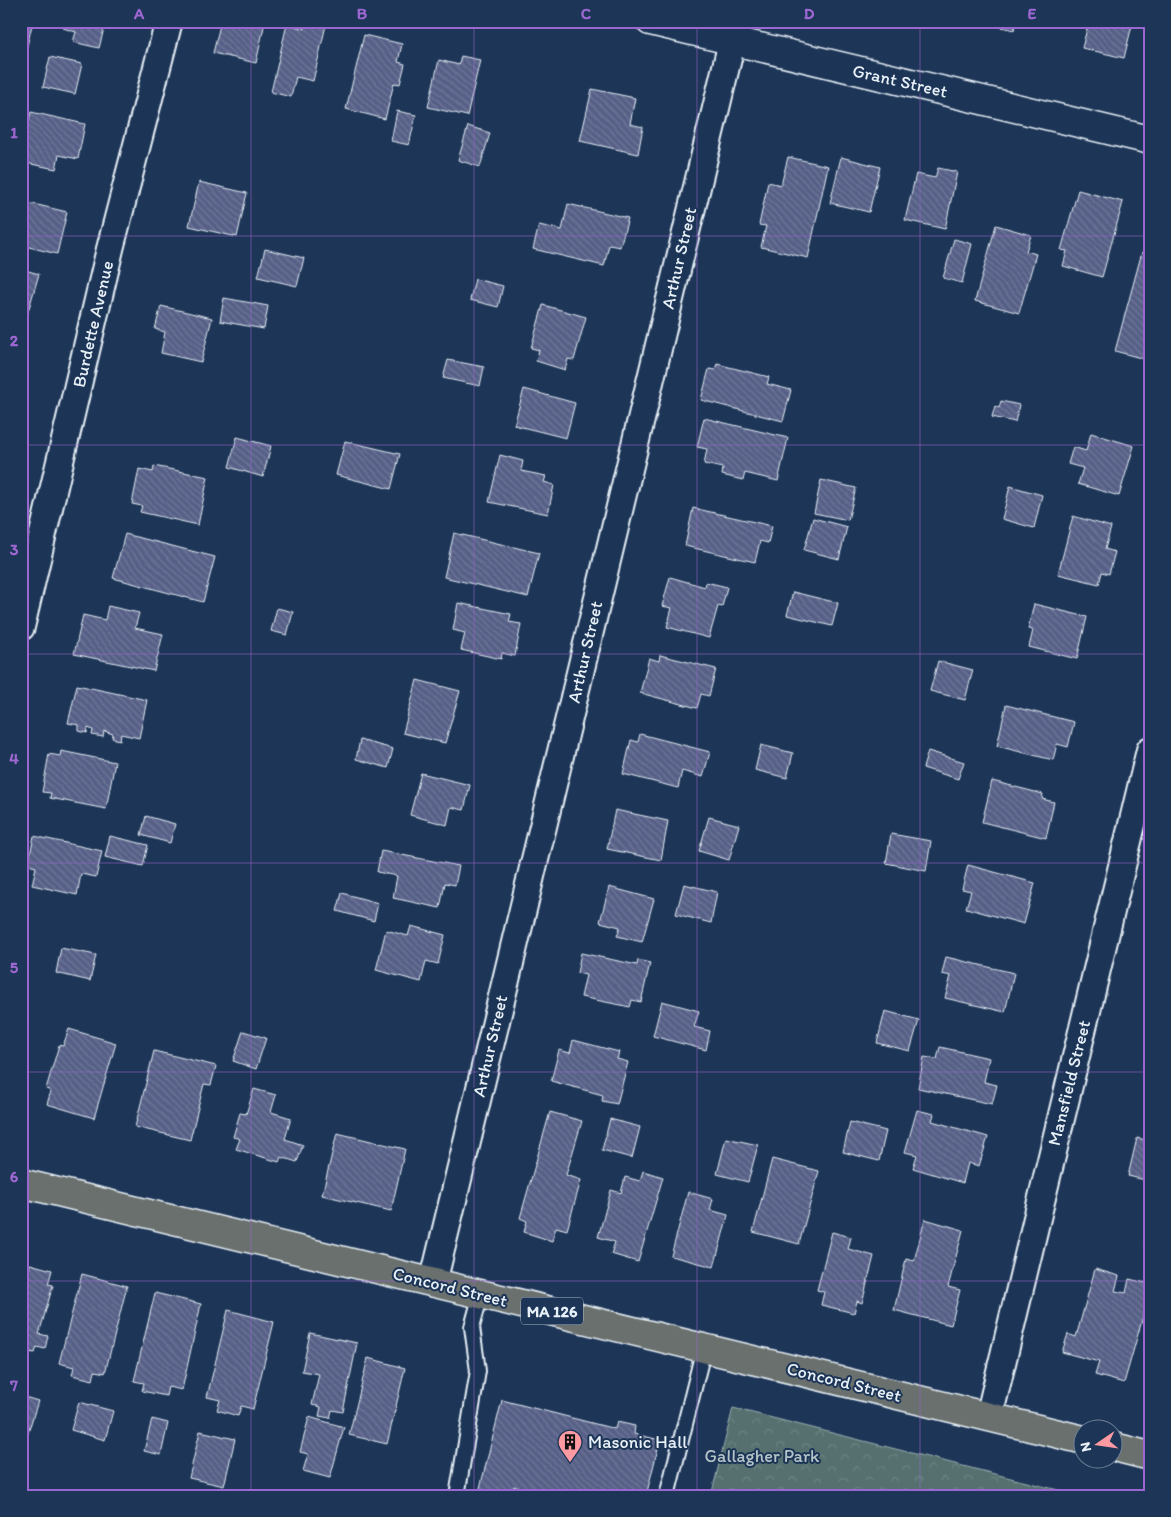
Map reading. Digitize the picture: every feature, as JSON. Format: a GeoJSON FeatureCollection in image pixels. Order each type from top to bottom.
{"type":"FeatureCollection","features":[{"type":"Feature","properties":{"kind":"main road","name":"Concord Street"},"geometry":{"type":"LineString","coordinates":[[21,1183],[1074,1438]]}},
{"type":"Feature","properties":{"kind":"main road"},"geometry":{"type":"LineString","coordinates":[[1124,1450],[1150,1456]]}},
{"type":"Feature","properties":{"kind":"street","name":"Burdette Avenue"},"geometry":{"type":"LineString","coordinates":[[21,627],[108,258],[169,21]]}},
{"type":"Feature","properties":{"kind":"street","name":"Grant Street"},"geometry":{"type":"LineString","coordinates":[[650,21],[735,31],[1150,140]]}},
{"type":"Feature","properties":{"kind":"street","name":"Arthur Street"},"geometry":{"type":"LineString","coordinates":[[433,1283],[735,31]]}},
{"type":"Feature","properties":{"kind":"street","name":"Mansfield Street"},"geometry":{"type":"LineString","coordinates":[[989,1417],[1150,750]]}},
{"type":"Feature","properties":{"kind":"lane"},"geometry":{"type":"LineString","coordinates":[[457,1496],[478,1371],[472,1327],[481,1294]]}},
{"type":"Feature","properties":{"kind":"lane"},"geometry":{"type":"LineString","coordinates":[[667,1496],[704,1348]]}},
{"type":"Feature","properties":{"kind":"green space","name":"Gallagher Park"},"geometry":{"type":"Polygon","coordinates":[[[733,1408],[1078,1495],[711,1496],[733,1408]]]}},
{"type":"Feature","properties":{"kind":"building"},"geometry":{"type":"Polygon","coordinates":[[[21,21],[33,21],[26,50],[21,49],[21,21]]]}},
{"type":"Feature","properties":{"kind":"building"},"geometry":{"type":"Polygon","coordinates":[[[65,21],[106,21],[99,48],[73,42],[76,32],[63,28],[65,21]]]}},
{"type":"Feature","properties":{"kind":"building"},"geometry":{"type":"Polygon","coordinates":[[[221,21],[265,22],[256,63],[213,53],[221,21]]]}},
{"type":"Feature","properties":{"kind":"building"},"geometry":{"type":"Polygon","coordinates":[[[307,21],[326,25],[313,81],[296,77],[291,97],[271,92],[287,24],[305,29],[307,21]]]}},
{"type":"Feature","properties":{"kind":"building"},"geometry":{"type":"Polygon","coordinates":[[[993,21],[1016,21],[1014,30],[993,25],[993,21]]]}},
{"type":"Feature","properties":{"kind":"building"},"geometry":{"type":"Polygon","coordinates":[[[1089,21],[1133,21],[1124,58],[1082,48],[1089,21]]]}},
{"type":"Feature","properties":{"kind":"building"},"geometry":{"type":"Polygon","coordinates":[[[364,35],[402,44],[398,62],[405,64],[400,84],[394,83],[385,119],[346,109],[364,35]]]}},
{"type":"Feature","properties":{"kind":"building"},"geometry":{"type":"Polygon","coordinates":[[[461,56],[480,60],[467,116],[428,107],[439,60],[459,65],[461,56]]]}},
{"type":"Feature","properties":{"kind":"building"},"geometry":{"type":"Polygon","coordinates":[[[50,57],[82,64],[75,94],[43,87],[50,57]]]}},
{"type":"Feature","properties":{"kind":"building"},"geometry":{"type":"Polygon","coordinates":[[[592,89],[635,98],[630,124],[643,127],[638,154],[580,141],[592,89]]]}},
{"type":"Feature","properties":{"kind":"building"},"geometry":{"type":"Polygon","coordinates":[[[397,111],[416,115],[409,145],[391,141],[397,111]]]}},
{"type":"Feature","properties":{"kind":"building"},"geometry":{"type":"Polygon","coordinates":[[[31,112],[85,124],[78,159],[59,155],[56,169],[21,162],[21,154],[31,112]]]}},
{"type":"Feature","properties":{"kind":"building"},"geometry":{"type":"Polygon","coordinates":[[[468,126],[490,133],[480,167],[458,160],[468,126]]]}},
{"type":"Feature","properties":{"kind":"building"},"geometry":{"type":"Polygon","coordinates":[[[788,157],[828,166],[808,258],[761,247],[766,226],[759,225],[768,182],[781,185],[788,157]]]}},
{"type":"Feature","properties":{"kind":"building"},"geometry":{"type":"Polygon","coordinates":[[[841,157],[880,167],[869,212],[830,203],[841,157]]]}},
{"type":"Feature","properties":{"kind":"building"},"geometry":{"type":"Polygon","coordinates":[[[938,168],[957,172],[945,229],[905,220],[916,174],[935,178],[938,168]]]}},
{"type":"Feature","properties":{"kind":"building"},"geometry":{"type":"Polygon","coordinates":[[[199,182],[247,193],[237,237],[189,226],[199,182]]]}},
{"type":"Feature","properties":{"kind":"building"},"geometry":{"type":"Polygon","coordinates":[[[1078,190],[1123,202],[1102,277],[1063,266],[1067,251],[1061,250],[1078,190]]]}},
{"type":"Feature","properties":{"kind":"building"},"geometry":{"type":"Polygon","coordinates":[[[21,201],[67,212],[57,254],[21,245],[21,201]]]}},
{"type":"Feature","properties":{"kind":"building"},"geometry":{"type":"Polygon","coordinates":[[[568,204],[628,218],[620,247],[609,245],[604,266],[533,249],[539,225],[562,230],[568,204]]]}},
{"type":"Feature","properties":{"kind":"building"},"geometry":{"type":"Polygon","coordinates":[[[996,225],[1031,235],[1026,251],[1036,254],[1019,313],[975,301],[996,225]]]}},
{"type":"Feature","properties":{"kind":"building"},"geometry":{"type":"Polygon","coordinates":[[[954,239],[972,244],[962,283],[943,278],[954,239]]]}},
{"type":"Feature","properties":{"kind":"building"},"geometry":{"type":"Polygon","coordinates":[[[265,249],[304,258],[297,286],[258,277],[265,249]]]}},
{"type":"Feature","properties":{"kind":"building"},"geometry":{"type":"Polygon","coordinates":[[[1142,252],[1150,254],[1150,353],[1148,360],[1115,351],[1142,252]]]}},
{"type":"Feature","properties":{"kind":"building"},"geometry":{"type":"Polygon","coordinates":[[[21,269],[39,274],[22,332],[21,332],[21,269]]]}},
{"type":"Feature","properties":{"kind":"building"},"geometry":{"type":"Polygon","coordinates":[[[475,279],[503,286],[498,307],[470,300],[475,279]]]}},
{"type":"Feature","properties":{"kind":"building"},"geometry":{"type":"Polygon","coordinates":[[[224,298],[268,306],[264,329],[220,321],[224,298]]]}},
{"type":"Feature","properties":{"kind":"building"},"geometry":{"type":"Polygon","coordinates":[[[543,305],[586,317],[574,360],[568,359],[565,370],[536,361],[539,350],[531,348],[543,305]]]}},
{"type":"Feature","properties":{"kind":"building"},"geometry":{"type":"Polygon","coordinates":[[[161,306],[212,318],[201,362],[161,353],[165,332],[155,329],[161,306]]]}},
{"type":"Feature","properties":{"kind":"building"},"geometry":{"type":"Polygon","coordinates":[[[448,360],[484,367],[480,386],[443,378],[448,360]]]}},
{"type":"Feature","properties":{"kind":"building"},"geometry":{"type":"Polygon","coordinates":[[[717,364],[769,377],[767,384],[791,390],[783,421],[701,400],[709,369],[715,370],[717,364]]]}},
{"type":"Feature","properties":{"kind":"building"},"geometry":{"type":"Polygon","coordinates":[[[524,389],[575,403],[566,438],[514,425],[524,389]]]}},
{"type":"Feature","properties":{"kind":"building"},"geometry":{"type":"Polygon","coordinates":[[[1001,401],[1019,405],[1015,422],[992,417],[995,406],[999,408],[1001,401]]]}},
{"type":"Feature","properties":{"kind":"building"},"geometry":{"type":"Polygon","coordinates":[[[704,418],[788,438],[778,481],[745,473],[743,480],[722,475],[723,468],[704,464],[707,449],[697,447],[704,418]]]}},
{"type":"Feature","properties":{"kind":"building"},"geometry":{"type":"Polygon","coordinates":[[[1091,433],[1134,446],[1119,496],[1078,484],[1083,468],[1068,464],[1073,447],[1086,451],[1091,433]]]}},
{"type":"Feature","properties":{"kind":"building"},"geometry":{"type":"Polygon","coordinates":[[[237,437],[271,446],[263,477],[229,467],[237,437]]]}},
{"type":"Feature","properties":{"kind":"building"},"geometry":{"type":"Polygon","coordinates":[[[345,441],[400,454],[391,489],[336,475],[345,441]]]}},
{"type":"Feature","properties":{"kind":"building"},"geometry":{"type":"Polygon","coordinates":[[[500,455],[523,461],[521,471],[546,476],[544,482],[554,485],[548,514],[489,502],[500,455]]]}},
{"type":"Feature","properties":{"kind":"building"},"geometry":{"type":"Polygon","coordinates":[[[154,466],[208,477],[198,525],[140,512],[142,506],[132,504],[139,469],[153,472],[154,466]]]}},
{"type":"Feature","properties":{"kind":"building"},"geometry":{"type":"Polygon","coordinates":[[[821,480],[856,488],[848,520],[814,513],[821,480]]]}},
{"type":"Feature","properties":{"kind":"building"},"geometry":{"type":"Polygon","coordinates":[[[1010,486],[1042,495],[1034,528],[1002,519],[1010,486]]]}},
{"type":"Feature","properties":{"kind":"building"},"geometry":{"type":"Polygon","coordinates":[[[693,508],[772,526],[768,543],[760,541],[755,562],[685,546],[693,508]]]}},
{"type":"Feature","properties":{"kind":"building"},"geometry":{"type":"Polygon","coordinates":[[[1073,516],[1111,527],[1105,549],[1115,552],[1109,574],[1102,572],[1099,584],[1058,574],[1073,516]]]}},
{"type":"Feature","properties":{"kind":"building"},"geometry":{"type":"Polygon","coordinates":[[[813,518],[847,527],[839,559],[804,550],[813,518]]]}},
{"type":"Feature","properties":{"kind":"building"},"geometry":{"type":"Polygon","coordinates":[[[454,533],[539,553],[528,597],[444,577],[454,533]]]}},
{"type":"Feature","properties":{"kind":"building"},"geometry":{"type":"Polygon","coordinates":[[[125,534],[215,557],[203,602],[113,578],[125,534]]]}},
{"type":"Feature","properties":{"kind":"building"},"geometry":{"type":"Polygon","coordinates":[[[670,577],[705,587],[706,582],[727,587],[722,607],[718,606],[709,638],[667,627],[672,608],[662,606],[670,577]]]}},
{"type":"Feature","properties":{"kind":"building"},"geometry":{"type":"Polygon","coordinates":[[[793,592],[838,603],[832,626],[787,615],[793,592]]]}},
{"type":"Feature","properties":{"kind":"building"},"geometry":{"type":"Polygon","coordinates":[[[458,603],[511,614],[509,622],[521,624],[515,656],[502,653],[501,659],[461,650],[465,633],[453,630],[458,603]]]}},
{"type":"Feature","properties":{"kind":"building"},"geometry":{"type":"Polygon","coordinates":[[[1034,604],[1087,617],[1077,659],[1029,647],[1033,630],[1028,629],[1034,604]]]}},
{"type":"Feature","properties":{"kind":"building"},"geometry":{"type":"Polygon","coordinates":[[[108,606],[139,613],[135,628],[163,634],[154,671],[74,654],[83,615],[105,620],[108,606]]]}},
{"type":"Feature","properties":{"kind":"building"},"geometry":{"type":"Polygon","coordinates":[[[277,608],[293,612],[287,635],[271,631],[277,608]]]}},
{"type":"Feature","properties":{"kind":"building"},"geometry":{"type":"Polygon","coordinates":[[[660,655],[716,669],[709,696],[701,694],[697,708],[640,693],[649,658],[659,661],[660,655]]]}},
{"type":"Feature","properties":{"kind":"building"},"geometry":{"type":"Polygon","coordinates":[[[938,661],[973,670],[965,700],[930,691],[938,661]]]}},
{"type":"Feature","properties":{"kind":"building"},"geometry":{"type":"Polygon","coordinates":[[[417,680],[460,691],[445,743],[403,733],[417,680]]]}},
{"type":"Feature","properties":{"kind":"building"},"geometry":{"type":"Polygon","coordinates":[[[77,685],[147,700],[139,738],[121,734],[120,740],[112,738],[113,734],[104,731],[103,737],[92,735],[93,730],[88,728],[87,733],[79,731],[79,725],[68,723],[77,685]]]}},
{"type":"Feature","properties":{"kind":"building"},"geometry":{"type":"Polygon","coordinates":[[[1006,705],[1074,722],[1068,747],[1057,744],[1053,760],[997,746],[1006,705]]]}},
{"type":"Feature","properties":{"kind":"building"},"geometry":{"type":"Polygon","coordinates":[[[640,734],[710,752],[703,777],[682,771],[678,788],[623,774],[631,740],[638,742],[640,734]]]}},
{"type":"Feature","properties":{"kind":"building"},"geometry":{"type":"Polygon","coordinates":[[[360,740],[393,749],[388,768],[356,759],[360,740]]]}},
{"type":"Feature","properties":{"kind":"building"},"geometry":{"type":"Polygon","coordinates":[[[761,745],[793,753],[787,778],[755,770],[761,745]]]}},
{"type":"Feature","properties":{"kind":"building"},"geometry":{"type":"Polygon","coordinates":[[[61,751],[115,762],[106,809],[50,798],[51,793],[42,792],[49,754],[60,756],[61,751]]]}},
{"type":"Feature","properties":{"kind":"building"},"geometry":{"type":"Polygon","coordinates":[[[928,751],[964,762],[958,779],[923,768],[928,751]]]}},
{"type":"Feature","properties":{"kind":"building"},"geometry":{"type":"Polygon","coordinates":[[[421,773],[470,785],[464,810],[451,807],[447,825],[410,815],[421,773]]]}},
{"type":"Feature","properties":{"kind":"building"},"geometry":{"type":"Polygon","coordinates":[[[992,781],[1043,794],[1042,799],[1054,802],[1046,838],[982,822],[992,781]]]}},
{"type":"Feature","properties":{"kind":"building"},"geometry":{"type":"Polygon","coordinates":[[[615,810],[668,821],[661,860],[607,849],[615,810]]]}},
{"type":"Feature","properties":{"kind":"building"},"geometry":{"type":"Polygon","coordinates":[[[146,816],[175,824],[170,843],[141,835],[146,816]]]}},
{"type":"Feature","properties":{"kind":"building"},"geometry":{"type":"Polygon","coordinates":[[[709,817],[739,825],[729,860],[699,851],[709,817]]]}},
{"type":"Feature","properties":{"kind":"building"},"geometry":{"type":"Polygon","coordinates":[[[891,834],[931,841],[926,871],[886,863],[891,834]]]}},
{"type":"Feature","properties":{"kind":"building"},"geometry":{"type":"Polygon","coordinates":[[[34,836],[102,851],[96,877],[81,874],[77,895],[32,885],[36,867],[28,865],[34,836]]]}},
{"type":"Feature","properties":{"kind":"building"},"geometry":{"type":"Polygon","coordinates":[[[110,836],[148,845],[143,866],[105,857],[110,836]]]}},
{"type":"Feature","properties":{"kind":"building"},"geometry":{"type":"Polygon","coordinates":[[[381,851],[459,866],[455,885],[445,883],[440,908],[393,898],[397,876],[377,872],[381,851]]]}},
{"type":"Feature","properties":{"kind":"building"},"geometry":{"type":"Polygon","coordinates":[[[968,865],[1035,883],[1024,924],[966,908],[971,891],[962,889],[968,865]]]}},
{"type":"Feature","properties":{"kind":"building"},"geometry":{"type":"Polygon","coordinates":[[[684,884],[717,892],[711,923],[676,914],[684,884]]]}},
{"type":"Feature","properties":{"kind":"building"},"geometry":{"type":"Polygon","coordinates":[[[609,887],[654,899],[642,942],[617,936],[620,927],[600,922],[609,887]]]}},
{"type":"Feature","properties":{"kind":"building"},"geometry":{"type":"Polygon","coordinates":[[[342,893],[378,903],[374,921],[337,911],[342,893]]]}},
{"type":"Feature","properties":{"kind":"building"},"geometry":{"type":"Polygon","coordinates":[[[411,926],[445,935],[438,964],[426,961],[421,982],[376,970],[386,930],[408,936],[411,926]]]}},
{"type":"Feature","properties":{"kind":"building"},"geometry":{"type":"Polygon","coordinates":[[[61,948],[96,955],[90,981],[56,973],[61,948]]]}},
{"type":"Feature","properties":{"kind":"building"},"geometry":{"type":"Polygon","coordinates":[[[581,953],[637,965],[638,960],[650,963],[641,1002],[632,1000],[630,1007],[581,997],[586,975],[577,973],[581,953]]]}},
{"type":"Feature","properties":{"kind":"building"},"geometry":{"type":"Polygon","coordinates":[[[946,957],[1014,973],[1005,1012],[945,998],[951,976],[942,974],[946,957]]]}},
{"type":"Feature","properties":{"kind":"building"},"geometry":{"type":"Polygon","coordinates":[[[662,1001],[699,1011],[694,1027],[710,1031],[706,1050],[653,1036],[662,1001]]]}},
{"type":"Feature","properties":{"kind":"building"},"geometry":{"type":"Polygon","coordinates":[[[885,1011],[919,1020],[910,1051],[877,1043],[885,1011]]]}},
{"type":"Feature","properties":{"kind":"building"},"geometry":{"type":"Polygon","coordinates":[[[21,1015],[28,1016],[21,1047],[21,1015]]]}},
{"type":"Feature","properties":{"kind":"building"},"geometry":{"type":"Polygon","coordinates":[[[69,1029],[116,1043],[94,1118],[47,1104],[51,1091],[46,1089],[59,1045],[63,1046],[69,1029]]]}},
{"type":"Feature","properties":{"kind":"building"},"geometry":{"type":"Polygon","coordinates":[[[243,1031],[266,1038],[256,1069],[233,1061],[243,1031]]]}},
{"type":"Feature","properties":{"kind":"building"},"geometry":{"type":"Polygon","coordinates":[[[573,1040],[619,1052],[617,1059],[628,1062],[617,1104],[602,1101],[603,1095],[551,1081],[559,1050],[570,1053],[573,1040]]]}},
{"type":"Feature","properties":{"kind":"building"},"geometry":{"type":"Polygon","coordinates":[[[940,1047],[989,1058],[984,1082],[997,1085],[992,1104],[918,1088],[924,1057],[937,1059],[940,1047]]]}},
{"type":"Feature","properties":{"kind":"building"},"geometry":{"type":"Polygon","coordinates":[[[154,1051],[216,1066],[211,1085],[204,1084],[190,1140],[135,1127],[154,1051]]]}},
{"type":"Feature","properties":{"kind":"building"},"geometry":{"type":"Polygon","coordinates":[[[254,1089],[276,1095],[271,1112],[291,1118],[285,1139],[303,1145],[297,1162],[281,1157],[279,1162],[236,1149],[240,1139],[233,1137],[240,1113],[246,1114],[254,1089]]]}},
{"type":"Feature","properties":{"kind":"building"},"geometry":{"type":"Polygon","coordinates":[[[917,1110],[934,1114],[932,1121],[988,1137],[979,1166],[968,1163],[963,1183],[913,1168],[917,1155],[905,1152],[917,1110]]]}},
{"type":"Feature","properties":{"kind":"building"},"geometry":{"type":"Polygon","coordinates":[[[550,1112],[582,1121],[566,1175],[581,1180],[567,1230],[556,1227],[552,1241],[524,1232],[527,1221],[520,1218],[550,1112]]]}},
{"type":"Feature","properties":{"kind":"building"},"geometry":{"type":"Polygon","coordinates":[[[610,1119],[640,1127],[632,1158],[602,1150],[610,1119]]]}},
{"type":"Feature","properties":{"kind":"building"},"geometry":{"type":"Polygon","coordinates":[[[850,1122],[886,1131],[879,1161],[843,1152],[850,1122]]]}},
{"type":"Feature","properties":{"kind":"building"},"geometry":{"type":"Polygon","coordinates":[[[1148,1132],[1150,1133],[1150,1181],[1128,1176],[1137,1138],[1146,1140],[1148,1132]]]}},
{"type":"Feature","properties":{"kind":"building"},"geometry":{"type":"Polygon","coordinates":[[[337,1133],[405,1149],[391,1211],[322,1195],[337,1133]]]}},
{"type":"Feature","properties":{"kind":"building"},"geometry":{"type":"Polygon","coordinates":[[[726,1138],[758,1145],[748,1182],[717,1174],[726,1138]]]}},
{"type":"Feature","properties":{"kind":"building"},"geometry":{"type":"Polygon","coordinates":[[[772,1159],[819,1171],[799,1244],[753,1232],[772,1159]]]}},
{"type":"Feature","properties":{"kind":"building"},"geometry":{"type":"Polygon","coordinates":[[[643,1171],[663,1177],[638,1262],[611,1254],[615,1242],[598,1237],[611,1190],[621,1193],[625,1177],[640,1181],[643,1171]]]}},
{"type":"Feature","properties":{"kind":"building"},"geometry":{"type":"Polygon","coordinates":[[[688,1192],[713,1199],[710,1210],[728,1215],[714,1267],[671,1256],[688,1192]]]}},
{"type":"Feature","properties":{"kind":"building"},"geometry":{"type":"Polygon","coordinates":[[[925,1219],[963,1230],[948,1287],[960,1290],[951,1325],[894,1310],[906,1259],[914,1261],[925,1219]]]}},
{"type":"Feature","properties":{"kind":"building"},"geometry":{"type":"Polygon","coordinates":[[[1150,1229],[1150,1248],[1145,1246],[1150,1229]]]}},
{"type":"Feature","properties":{"kind":"building"},"geometry":{"type":"Polygon","coordinates":[[[832,1232],[851,1237],[848,1249],[874,1256],[862,1303],[857,1301],[854,1313],[821,1305],[824,1292],[817,1290],[832,1232]]]}},
{"type":"Feature","properties":{"kind":"building"},"geometry":{"type":"Polygon","coordinates":[[[30,1264],[52,1270],[48,1284],[53,1285],[39,1334],[48,1336],[45,1349],[37,1347],[35,1353],[28,1352],[25,1361],[21,1360],[21,1276],[26,1278],[30,1264]]]}},
{"type":"Feature","properties":{"kind":"building"},"geometry":{"type":"Polygon","coordinates":[[[1095,1269],[1119,1276],[1115,1291],[1126,1293],[1129,1279],[1150,1284],[1150,1292],[1124,1383],[1095,1375],[1099,1362],[1062,1352],[1068,1334],[1076,1337],[1095,1269]]]}},
{"type":"Feature","properties":{"kind":"building"},"geometry":{"type":"Polygon","coordinates":[[[82,1274],[127,1286],[105,1373],[95,1371],[93,1380],[72,1375],[74,1367],[59,1363],[82,1274]]]}},
{"type":"Feature","properties":{"kind":"building"},"geometry":{"type":"Polygon","coordinates":[[[155,1293],[201,1304],[182,1390],[168,1387],[166,1396],[142,1391],[144,1383],[134,1381],[155,1293]]]}},
{"type":"Feature","properties":{"kind":"building"},"geometry":{"type":"Polygon","coordinates":[[[228,1310],[274,1322],[253,1409],[241,1406],[238,1416],[217,1410],[220,1400],[207,1397],[228,1310]]]}},
{"type":"Feature","properties":{"kind":"building"},"geometry":{"type":"Polygon","coordinates":[[[310,1333],[357,1343],[343,1412],[332,1410],[330,1418],[319,1416],[321,1407],[312,1405],[319,1374],[302,1371],[310,1333]]]}},
{"type":"Feature","properties":{"kind":"building"},"geometry":{"type":"Polygon","coordinates":[[[368,1358],[405,1368],[387,1444],[349,1435],[368,1358]]]}},
{"type":"Feature","properties":{"kind":"building"},"geometry":{"type":"Polygon","coordinates":[[[21,1396],[38,1401],[27,1436],[21,1434],[21,1396]]]}},
{"type":"Feature","properties":{"kind":"building","name":"Masonic Hall"},"geometry":{"type":"Polygon","coordinates":[[[502,1400],[615,1429],[617,1422],[635,1426],[634,1434],[660,1440],[646,1496],[552,1496],[514,1486],[511,1496],[478,1496],[502,1400]]]}},
{"type":"Feature","properties":{"kind":"building"},"geometry":{"type":"Polygon","coordinates":[[[79,1402],[113,1411],[105,1440],[71,1430],[79,1402]]]}},
{"type":"Feature","properties":{"kind":"building"},"geometry":{"type":"Polygon","coordinates":[[[309,1417],[344,1427],[330,1478],[303,1471],[308,1454],[300,1452],[309,1417]]]}},
{"type":"Feature","properties":{"kind":"building"},"geometry":{"type":"Polygon","coordinates":[[[152,1419],[168,1423],[161,1455],[144,1451],[152,1419]]]}},
{"type":"Feature","properties":{"kind":"building"},"geometry":{"type":"Polygon","coordinates":[[[200,1431],[235,1439],[224,1486],[189,1478],[200,1431]]]}},
{"type":"Feature","properties":{"kind":"place","name":"Masonic Hall"},"geometry":{"type":"Point","coordinates":[570,1463]}}]}
